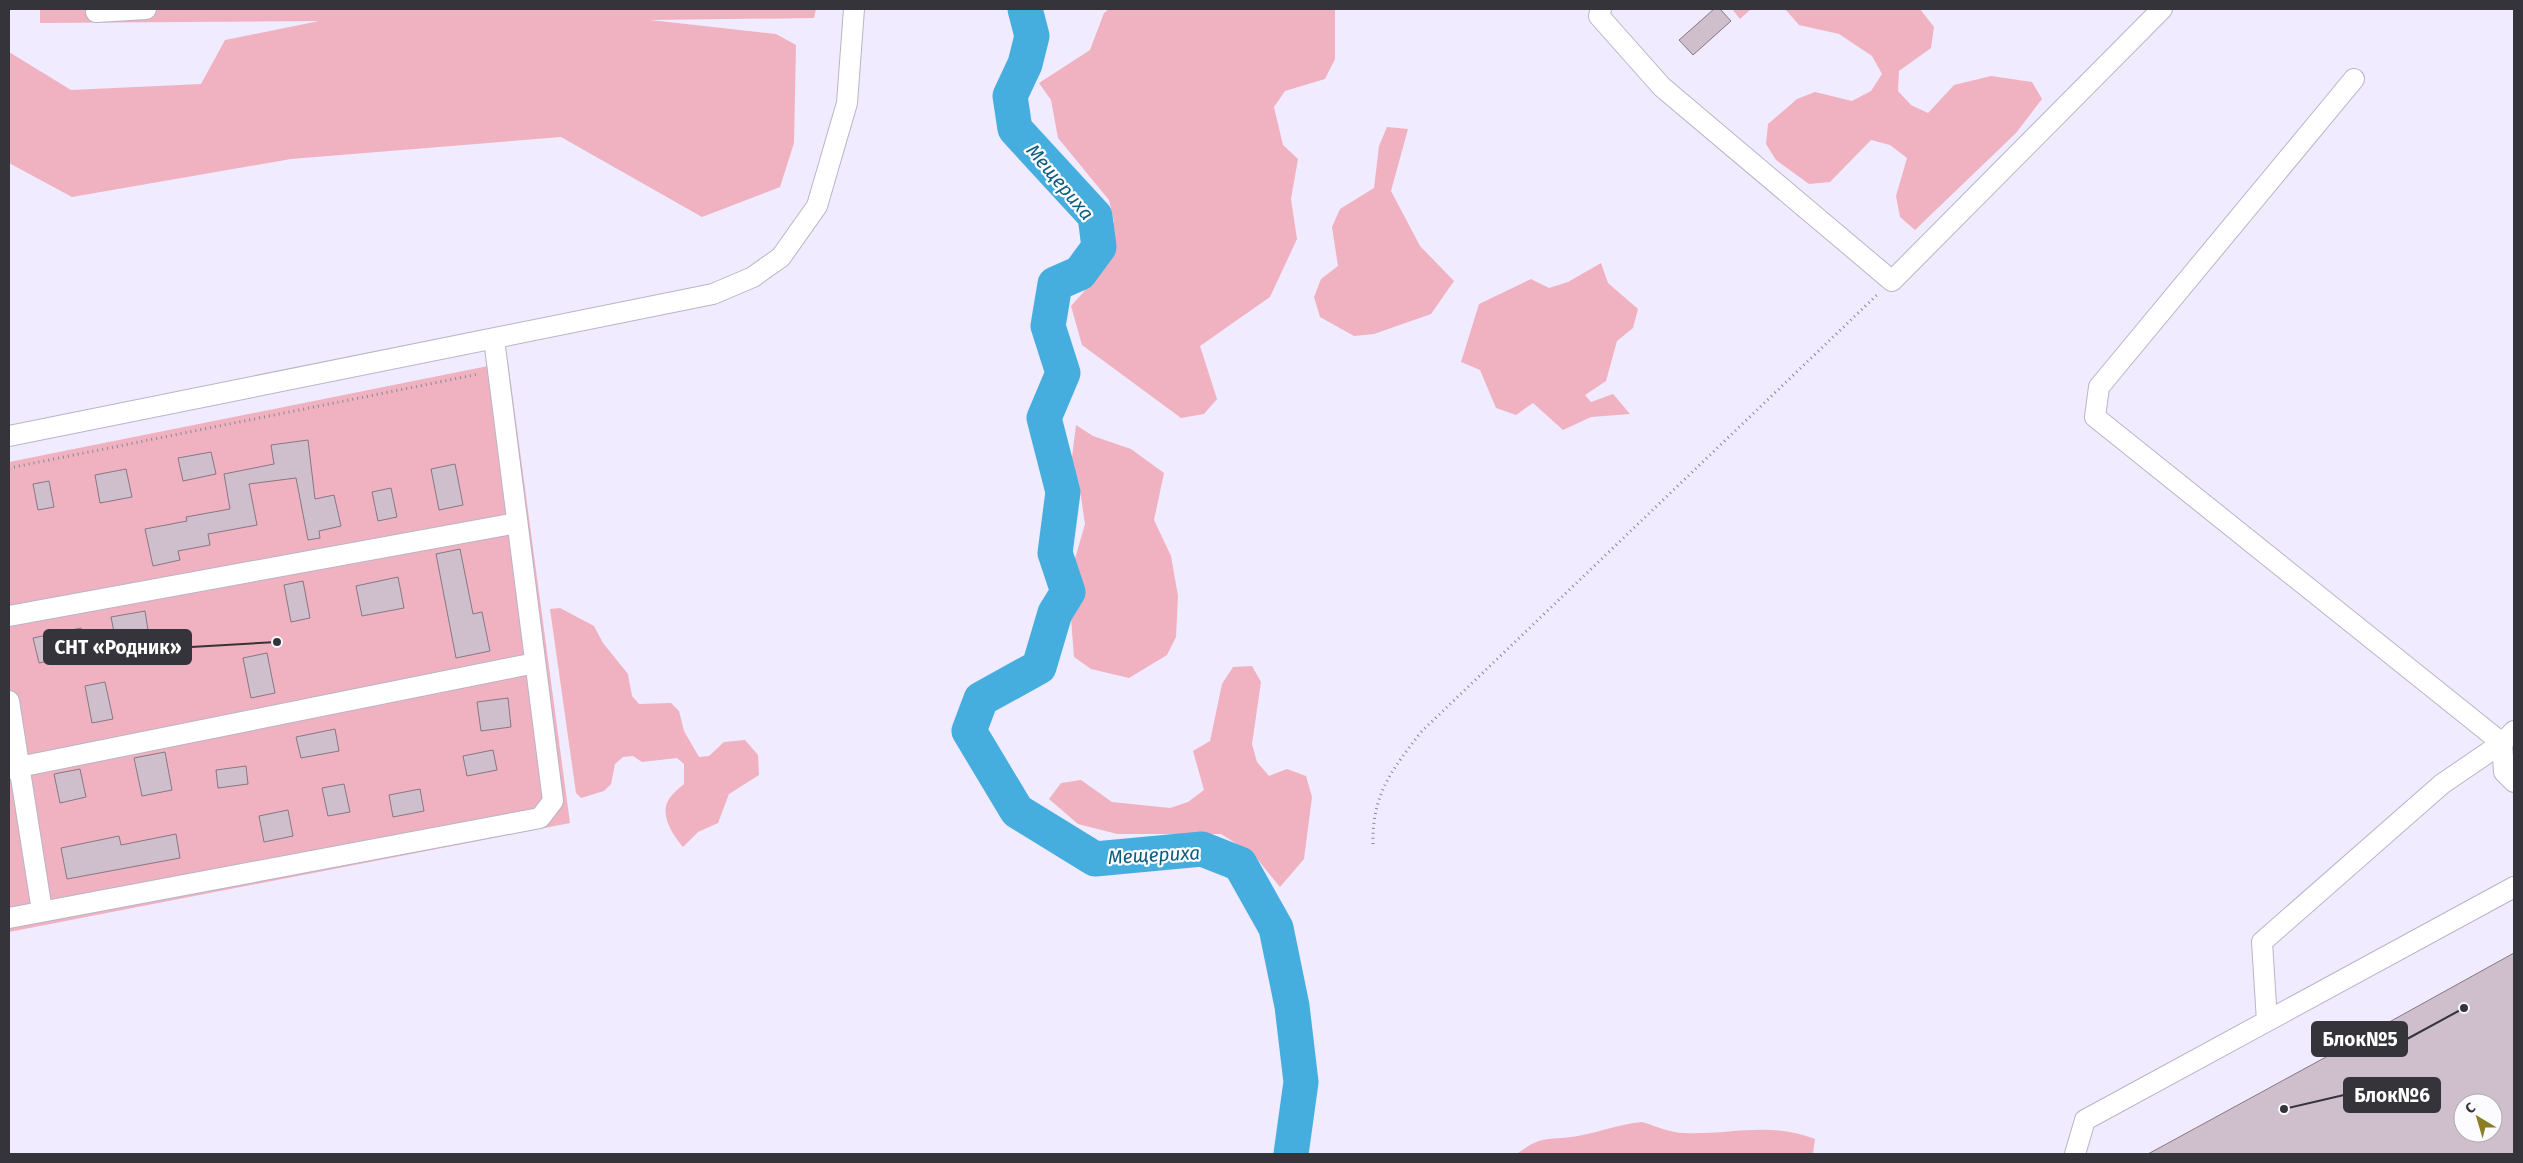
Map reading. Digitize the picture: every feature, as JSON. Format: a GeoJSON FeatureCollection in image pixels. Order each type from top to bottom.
{"type":"FeatureCollection","features":[{"type":"Feature","properties":{"kind":"street"},"geometry":{"type":"LineString","coordinates":[[96,12],[146,9]]}},
{"type":"Feature","properties":{"kind":"street"},"geometry":{"type":"LineString","coordinates":[[9,436],[713,294],[753,277],[781,257],[817,206],[847,103],[854,9]]}},
{"type":"Feature","properties":{"kind":"street"},"geometry":{"type":"LineString","coordinates":[[1601,9],[1599,16],[1662,87],[1892,280],[2162,9]]}},
{"type":"Feature","properties":{"kind":"street"},"geometry":{"type":"LineString","coordinates":[[2354,78],[2099,387],[2095,417],[2508,737]]}},
{"type":"Feature","properties":{"kind":"street"},"geometry":{"type":"LineString","coordinates":[[9,918],[540,818],[553,801],[494,339]]}},
{"type":"Feature","properties":{"kind":"street"},"geometry":{"type":"LineString","coordinates":[[9,616],[518,523]]}},
{"type":"Feature","properties":{"kind":"street"},"geometry":{"type":"LineString","coordinates":[[14,768],[535,663]]}},
{"type":"Feature","properties":{"kind":"street"},"geometry":{"type":"LineString","coordinates":[[9,701],[14,768],[42,911]]}},
{"type":"Feature","properties":{"kind":"street"},"geometry":{"type":"LineString","coordinates":[[2508,737],[2504,772],[2514,782]]}},
{"type":"Feature","properties":{"kind":"street"},"geometry":{"type":"LineString","coordinates":[[2267,1021],[2262,942],[2442,784],[2508,737]]}},
{"type":"Feature","properties":{"kind":"street"},"geometry":{"type":"LineString","coordinates":[[2075,1154],[2085,1120],[2514,887]]}},
{"type":"Feature","properties":{"kind":"path"},"geometry":{"type":"LineString","coordinates":[[1373,844],[1372,820],[1388,776],[1421,732],[1892,280]]}},
{"type":"Feature","properties":{"kind":"path"},"geometry":{"type":"LineString","coordinates":[[9,468],[498,370]]}},
{"type":"Feature","properties":{"kind":"shaded area"},"geometry":{"type":"Polygon","coordinates":[[[40,9],[816,9],[814,18],[650,20],[776,34],[796,45],[794,143],[780,187],[702,217],[561,137],[291,159],[72,197],[9,163],[9,52],[71,90],[201,84],[225,40],[319,21],[40,23],[40,9]]]}},
{"type":"Feature","properties":{"kind":"shaded area"},"geometry":{"type":"Polygon","coordinates":[[[1109,9],[1335,9],[1335,59],[1325,79],[1285,91],[1274,107],[1283,145],[1298,159],[1291,199],[1297,239],[1270,297],[1200,346],[1217,399],[1204,414],[1181,418],[1082,345],[1071,306],[1097,277],[1114,221],[1109,200],[1058,138],[1051,100],[1039,83],[1090,50],[1104,13],[1109,9]]]}},
{"type":"Feature","properties":{"kind":"shaded area"},"geometry":{"type":"Polygon","coordinates":[[[1732,9],[1751,9],[1740,19],[1732,9]]]}},
{"type":"Feature","properties":{"kind":"shaded area"},"geometry":{"type":"Polygon","coordinates":[[[1785,9],[1920,9],[1934,27],[1931,48],[1899,71],[1898,91],[1911,105],[1928,113],[1954,85],[1991,76],[2032,82],[2042,99],[2016,133],[1915,230],[1900,217],[1896,196],[1907,158],[1890,145],[1871,140],[1830,182],[1809,184],[1776,160],[1766,144],[1768,124],[1797,99],[1815,92],[1852,101],[1871,91],[1882,74],[1872,56],[1839,34],[1799,25],[1785,9]]]}},
{"type":"Feature","properties":{"kind":"shaded area"},"geometry":{"type":"Polygon","coordinates":[[[1387,127],[1408,129],[1391,191],[1420,246],[1454,281],[1431,314],[1374,334],[1354,336],[1320,317],[1314,297],[1321,279],[1338,266],[1332,227],[1340,209],[1374,188],[1379,146],[1387,127]]]}},
{"type":"Feature","properties":{"kind":"shaded area"},"geometry":{"type":"Polygon","coordinates":[[[1601,263],[1608,283],[1638,309],[1633,328],[1617,341],[1606,381],[1585,395],[1591,402],[1613,394],[1630,414],[1591,417],[1563,430],[1533,403],[1516,415],[1496,408],[1480,370],[1461,362],[1479,304],[1531,279],[1549,288],[1568,282],[1601,263]]]}},
{"type":"Feature","properties":{"kind":"shaded area"},"geometry":{"type":"Polygon","coordinates":[[[508,362],[570,823],[9,932],[9,462],[508,362]]]}},
{"type":"Feature","properties":{"kind":"shaded area"},"geometry":{"type":"Polygon","coordinates":[[[1076,425],[1093,436],[1131,449],[1164,473],[1154,520],[1171,556],[1178,596],[1176,637],[1167,655],[1129,678],[1091,669],[1074,657],[1071,619],[1082,602],[1074,562],[1085,524],[1079,483],[1071,465],[1076,425]]]}},
{"type":"Feature","properties":{"kind":"shaded area"},"geometry":{"type":"Polygon","coordinates":[[[560,608],[594,626],[603,643],[628,674],[632,696],[639,704],[671,703],[679,711],[684,731],[699,757],[709,756],[724,742],[745,740],[758,755],[759,775],[729,794],[718,823],[698,832],[683,847],[675,837],[666,818],[666,805],[669,799],[684,784],[684,764],[677,758],[642,762],[633,756],[623,757],[615,764],[611,784],[604,791],[581,798],[576,793],[550,609],[560,608]]]}},
{"type":"Feature","properties":{"kind":"shaded area"},"geometry":{"type":"Polygon","coordinates":[[[1252,666],[1261,682],[1252,744],[1257,762],[1269,776],[1287,769],[1306,776],[1312,797],[1304,859],[1280,887],[1254,855],[1221,834],[1117,834],[1078,824],[1049,799],[1061,783],[1081,780],[1112,802],[1170,808],[1188,802],[1204,790],[1193,751],[1210,741],[1222,684],[1233,667],[1252,666]]]}},
{"type":"Feature","properties":{"kind":"shaded area"},"geometry":{"type":"Polygon","coordinates":[[[1642,1122],[1679,1133],[1750,1130],[1782,1131],[1815,1139],[1813,1154],[1517,1154],[1533,1143],[1546,1139],[1578,1136],[1642,1122]]]}},
{"type":"Feature","properties":{"kind":"building"},"geometry":{"type":"Polygon","coordinates":[[[1714,9],[1720,9],[1731,21],[1693,55],[1679,40],[1714,9]]]}},
{"type":"Feature","properties":{"kind":"building"},"geometry":{"type":"Polygon","coordinates":[[[308,440],[315,499],[334,495],[341,526],[319,531],[320,538],[308,540],[296,478],[249,484],[257,525],[208,534],[210,545],[178,551],[180,560],[153,566],[145,529],[187,521],[186,517],[230,509],[224,474],[274,464],[271,445],[308,440]]]}},
{"type":"Feature","properties":{"kind":"building"},"geometry":{"type":"Polygon","coordinates":[[[211,452],[216,474],[183,481],[178,458],[211,452]]]}},
{"type":"Feature","properties":{"kind":"building"},"geometry":{"type":"Polygon","coordinates":[[[455,464],[463,505],[439,510],[431,469],[455,464]]]}},
{"type":"Feature","properties":{"kind":"building"},"geometry":{"type":"Polygon","coordinates":[[[126,469],[132,497],[100,503],[95,475],[126,469]]]}},
{"type":"Feature","properties":{"kind":"building"},"geometry":{"type":"Polygon","coordinates":[[[49,481],[54,507],[38,510],[33,484],[49,481]]]}},
{"type":"Feature","properties":{"kind":"building"},"geometry":{"type":"Polygon","coordinates":[[[391,488],[397,517],[378,521],[372,492],[391,488]]]}},
{"type":"Feature","properties":{"kind":"building"},"geometry":{"type":"Polygon","coordinates":[[[460,549],[473,614],[482,612],[490,651],[456,658],[436,554],[460,549]]]}},
{"type":"Feature","properties":{"kind":"building"},"geometry":{"type":"Polygon","coordinates":[[[398,577],[404,608],[362,616],[356,586],[398,577]]]}},
{"type":"Feature","properties":{"kind":"building"},"geometry":{"type":"Polygon","coordinates":[[[303,581],[310,618],[291,622],[284,585],[303,581]]]}},
{"type":"Feature","properties":{"kind":"building"},"geometry":{"type":"Polygon","coordinates":[[[145,611],[149,636],[116,642],[111,617],[145,611]]]}},
{"type":"Feature","properties":{"kind":"building"},"geometry":{"type":"Polygon","coordinates":[[[81,628],[86,653],[39,663],[33,638],[81,628]]]}},
{"type":"Feature","properties":{"kind":"building"},"geometry":{"type":"Polygon","coordinates":[[[267,653],[275,693],[251,698],[243,658],[267,653]]]}},
{"type":"Feature","properties":{"kind":"building"},"geometry":{"type":"Polygon","coordinates":[[[105,682],[113,719],[92,723],[85,686],[105,682]]]}},
{"type":"Feature","properties":{"kind":"building"},"geometry":{"type":"Polygon","coordinates":[[[508,698],[511,727],[481,731],[477,702],[508,698]]]}},
{"type":"Feature","properties":{"kind":"building"},"geometry":{"type":"Polygon","coordinates":[[[335,729],[339,751],[301,758],[296,737],[335,729]]]}},
{"type":"Feature","properties":{"kind":"building"},"geometry":{"type":"Polygon","coordinates":[[[493,750],[497,770],[467,776],[463,756],[493,750]]]}},
{"type":"Feature","properties":{"kind":"building"},"geometry":{"type":"Polygon","coordinates":[[[165,752],[172,790],[142,796],[134,758],[165,752]]]}},
{"type":"Feature","properties":{"kind":"building"},"geometry":{"type":"Polygon","coordinates":[[[246,766],[248,784],[218,788],[216,770],[246,766]]]}},
{"type":"Feature","properties":{"kind":"building"},"geometry":{"type":"Polygon","coordinates":[[[80,769],[86,797],[60,803],[54,774],[80,769]]]}},
{"type":"Feature","properties":{"kind":"building"},"geometry":{"type":"Polygon","coordinates":[[[344,784],[350,812],[328,816],[322,788],[344,784]]]}},
{"type":"Feature","properties":{"kind":"building"},"geometry":{"type":"Polygon","coordinates":[[[420,789],[424,811],[393,817],[389,795],[420,789]]]}},
{"type":"Feature","properties":{"kind":"building"},"geometry":{"type":"Polygon","coordinates":[[[288,810],[293,836],[264,842],[259,816],[288,810]]]}},
{"type":"Feature","properties":{"kind":"building"},"geometry":{"type":"Polygon","coordinates":[[[176,834],[180,858],[67,879],[61,848],[119,836],[121,845],[176,834]]]}},
{"type":"Feature","properties":{"kind":"building"},"geometry":{"type":"Polygon","coordinates":[[[2514,953],[2514,1154],[2148,1154],[2326,1057],[2514,953]]]}},
{"type":"Feature","properties":{"kind":"waterway","name":"Мещериха"},"geometry":{"type":"LineString","coordinates":[[1025,9],[1032,36],[1025,64],[1010,96],[1015,129],[1095,216],[1099,247],[1080,273],[1055,284],[1048,326],[1063,373],[1044,418],[1063,492],[1055,553],[1068,592],[1055,613],[1039,667],[981,699],[969,731],[1017,811],[1095,859],[1202,849],[1240,864],[1276,928],[1292,1006],[1301,1082],[1291,1154]]}},
{"type":"Feature","properties":{"kind":"place","name":"СНТ «Родник»"},"geometry":{"type":"Point","coordinates":[277,642]}},
{"type":"Feature","properties":{"kind":"place","name":"Блок№5"},"geometry":{"type":"Point","coordinates":[2464,1008]}},
{"type":"Feature","properties":{"kind":"place","name":"Блок№6"},"geometry":{"type":"Point","coordinates":[2284,1109]}}]}
